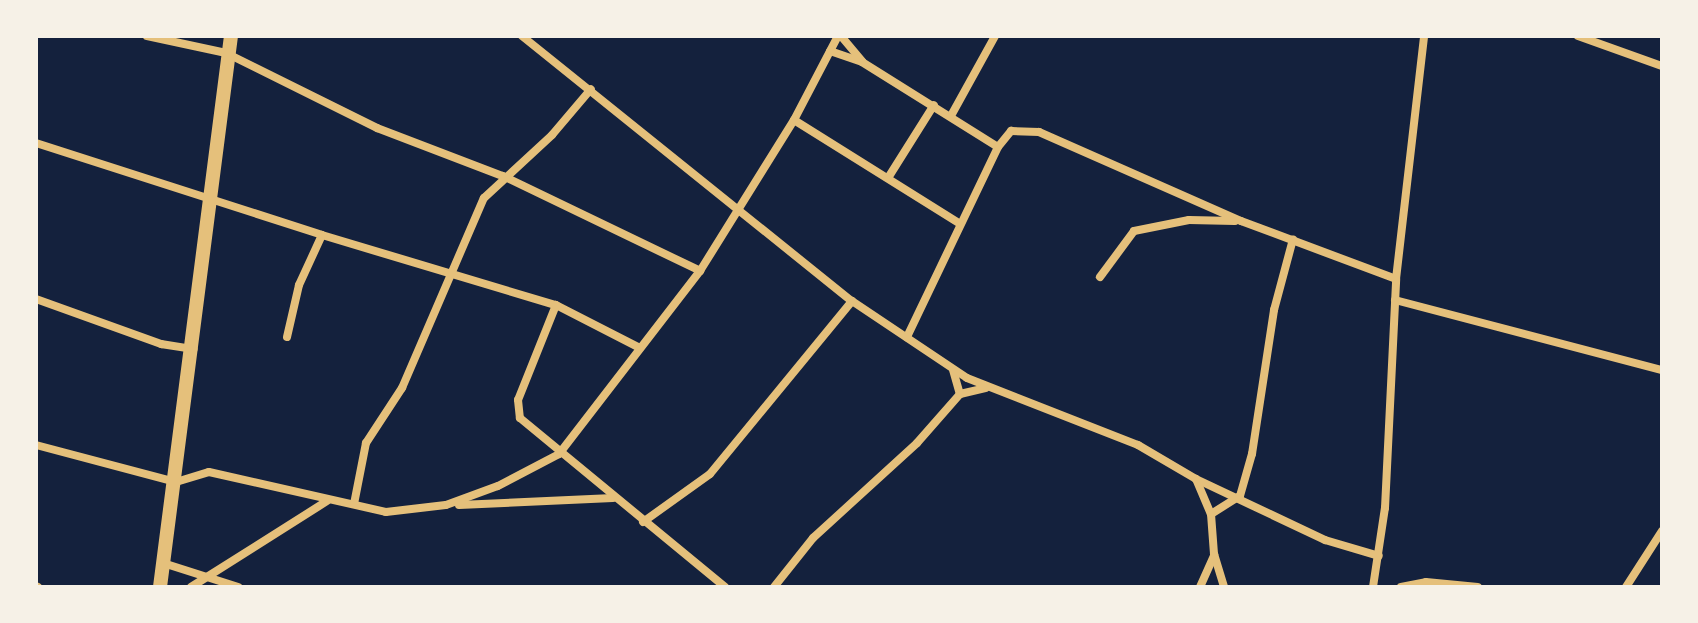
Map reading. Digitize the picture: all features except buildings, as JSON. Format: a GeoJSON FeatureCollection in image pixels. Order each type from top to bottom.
{"type":"FeatureCollection","features":[{"type":"Feature","properties":{"kind":"street"},"geometry":{"type":"LineString","coordinates":[[147,36],[226,53],[377,128],[503,176],[700,271]]}},
{"type":"Feature","properties":{"kind":"street"},"geometry":{"type":"LineString","coordinates":[[160,587],[194,349],[226,53],[231,36]]}},
{"type":"Feature","properties":{"kind":"street"},"geometry":{"type":"LineString","coordinates":[[522,36],[852,301],[953,369],[985,388],[1138,445],[1196,479],[1240,496],[1325,540],[1379,556]]}},
{"type":"Feature","properties":{"kind":"street"},"geometry":{"type":"LineString","coordinates":[[446,505],[498,486],[559,454],[700,271],[794,120],[840,36],[862,62]]}},
{"type":"Feature","properties":{"kind":"street"},"geometry":{"type":"LineString","coordinates":[[952,114],[995,36]]}},
{"type":"Feature","properties":{"kind":"street"},"geometry":{"type":"LineString","coordinates":[[1373,587],[1379,556],[1396,279],[1424,36]]}},
{"type":"Feature","properties":{"kind":"street"},"geometry":{"type":"LineString","coordinates":[[1578,36],[1662,66]]}},
{"type":"Feature","properties":{"kind":"street"},"geometry":{"type":"LineString","coordinates":[[830,51],[862,62],[952,114],[998,147]]}},
{"type":"Feature","properties":{"kind":"street"},"geometry":{"type":"LineString","coordinates":[[354,504],[366,443],[402,388],[484,198],[503,176],[552,135],[591,89]]}},
{"type":"Feature","properties":{"kind":"street"},"geometry":{"type":"LineString","coordinates":[[888,178],[934,105]]}},
{"type":"Feature","properties":{"kind":"street"},"geometry":{"type":"LineString","coordinates":[[794,120],[959,223]]}},
{"type":"Feature","properties":{"kind":"street"},"geometry":{"type":"LineString","coordinates":[[907,337],[959,223],[998,147],[1011,131],[1039,132],[1241,221],[1396,279]]}},
{"type":"Feature","properties":{"kind":"street"},"geometry":{"type":"LineString","coordinates":[[36,143],[212,202],[556,305],[640,348]]}},
{"type":"Feature","properties":{"kind":"street"},"geometry":{"type":"LineString","coordinates":[[1100,277],[1134,231],[1189,220],[1241,221]]}},
{"type":"Feature","properties":{"kind":"street"},"geometry":{"type":"LineString","coordinates":[[287,337],[299,285],[322,235]]}},
{"type":"Feature","properties":{"kind":"street"},"geometry":{"type":"LineString","coordinates":[[1211,514],[1240,496],[1252,454],[1274,310],[1293,239]]}},
{"type":"Feature","properties":{"kind":"street"},"geometry":{"type":"LineString","coordinates":[[36,299],[161,344],[194,349]]}},
{"type":"Feature","properties":{"kind":"street"},"geometry":{"type":"LineString","coordinates":[[1395,300],[1662,370]]}},
{"type":"Feature","properties":{"kind":"street"},"geometry":{"type":"LineString","coordinates":[[643,522],[710,474],[852,301]]}},
{"type":"Feature","properties":{"kind":"street"},"geometry":{"type":"LineString","coordinates":[[556,305],[518,400],[520,418],[559,454],[725,587]]}},
{"type":"Feature","properties":{"kind":"street"},"geometry":{"type":"LineString","coordinates":[[953,369],[960,394]]}},
{"type":"Feature","properties":{"kind":"street"},"geometry":{"type":"LineString","coordinates":[[774,587],[813,538],[917,443],[960,394],[985,388]]}},
{"type":"Feature","properties":{"kind":"street"},"geometry":{"type":"LineString","coordinates":[[36,445],[176,482],[209,472],[386,512],[446,505],[615,498]]}},
{"type":"Feature","properties":{"kind":"street"},"geometry":{"type":"LineString","coordinates":[[1196,479],[1211,514],[1214,554],[1224,587]]}},
{"type":"Feature","properties":{"kind":"street"},"geometry":{"type":"LineString","coordinates":[[191,587],[206,581],[285,523],[328,500]]}},
{"type":"Feature","properties":{"kind":"street"},"geometry":{"type":"LineString","coordinates":[[1626,587],[1662,531]]}},
{"type":"Feature","properties":{"kind":"street"},"geometry":{"type":"LineString","coordinates":[[1200,587],[1214,554]]}},
{"type":"Feature","properties":{"kind":"street"},"geometry":{"type":"LineString","coordinates":[[163,563],[206,581],[238,587]]}},
{"type":"Feature","properties":{"kind":"street"},"geometry":{"type":"LineString","coordinates":[[1401,587],[1426,582],[1478,587]]}}]}
